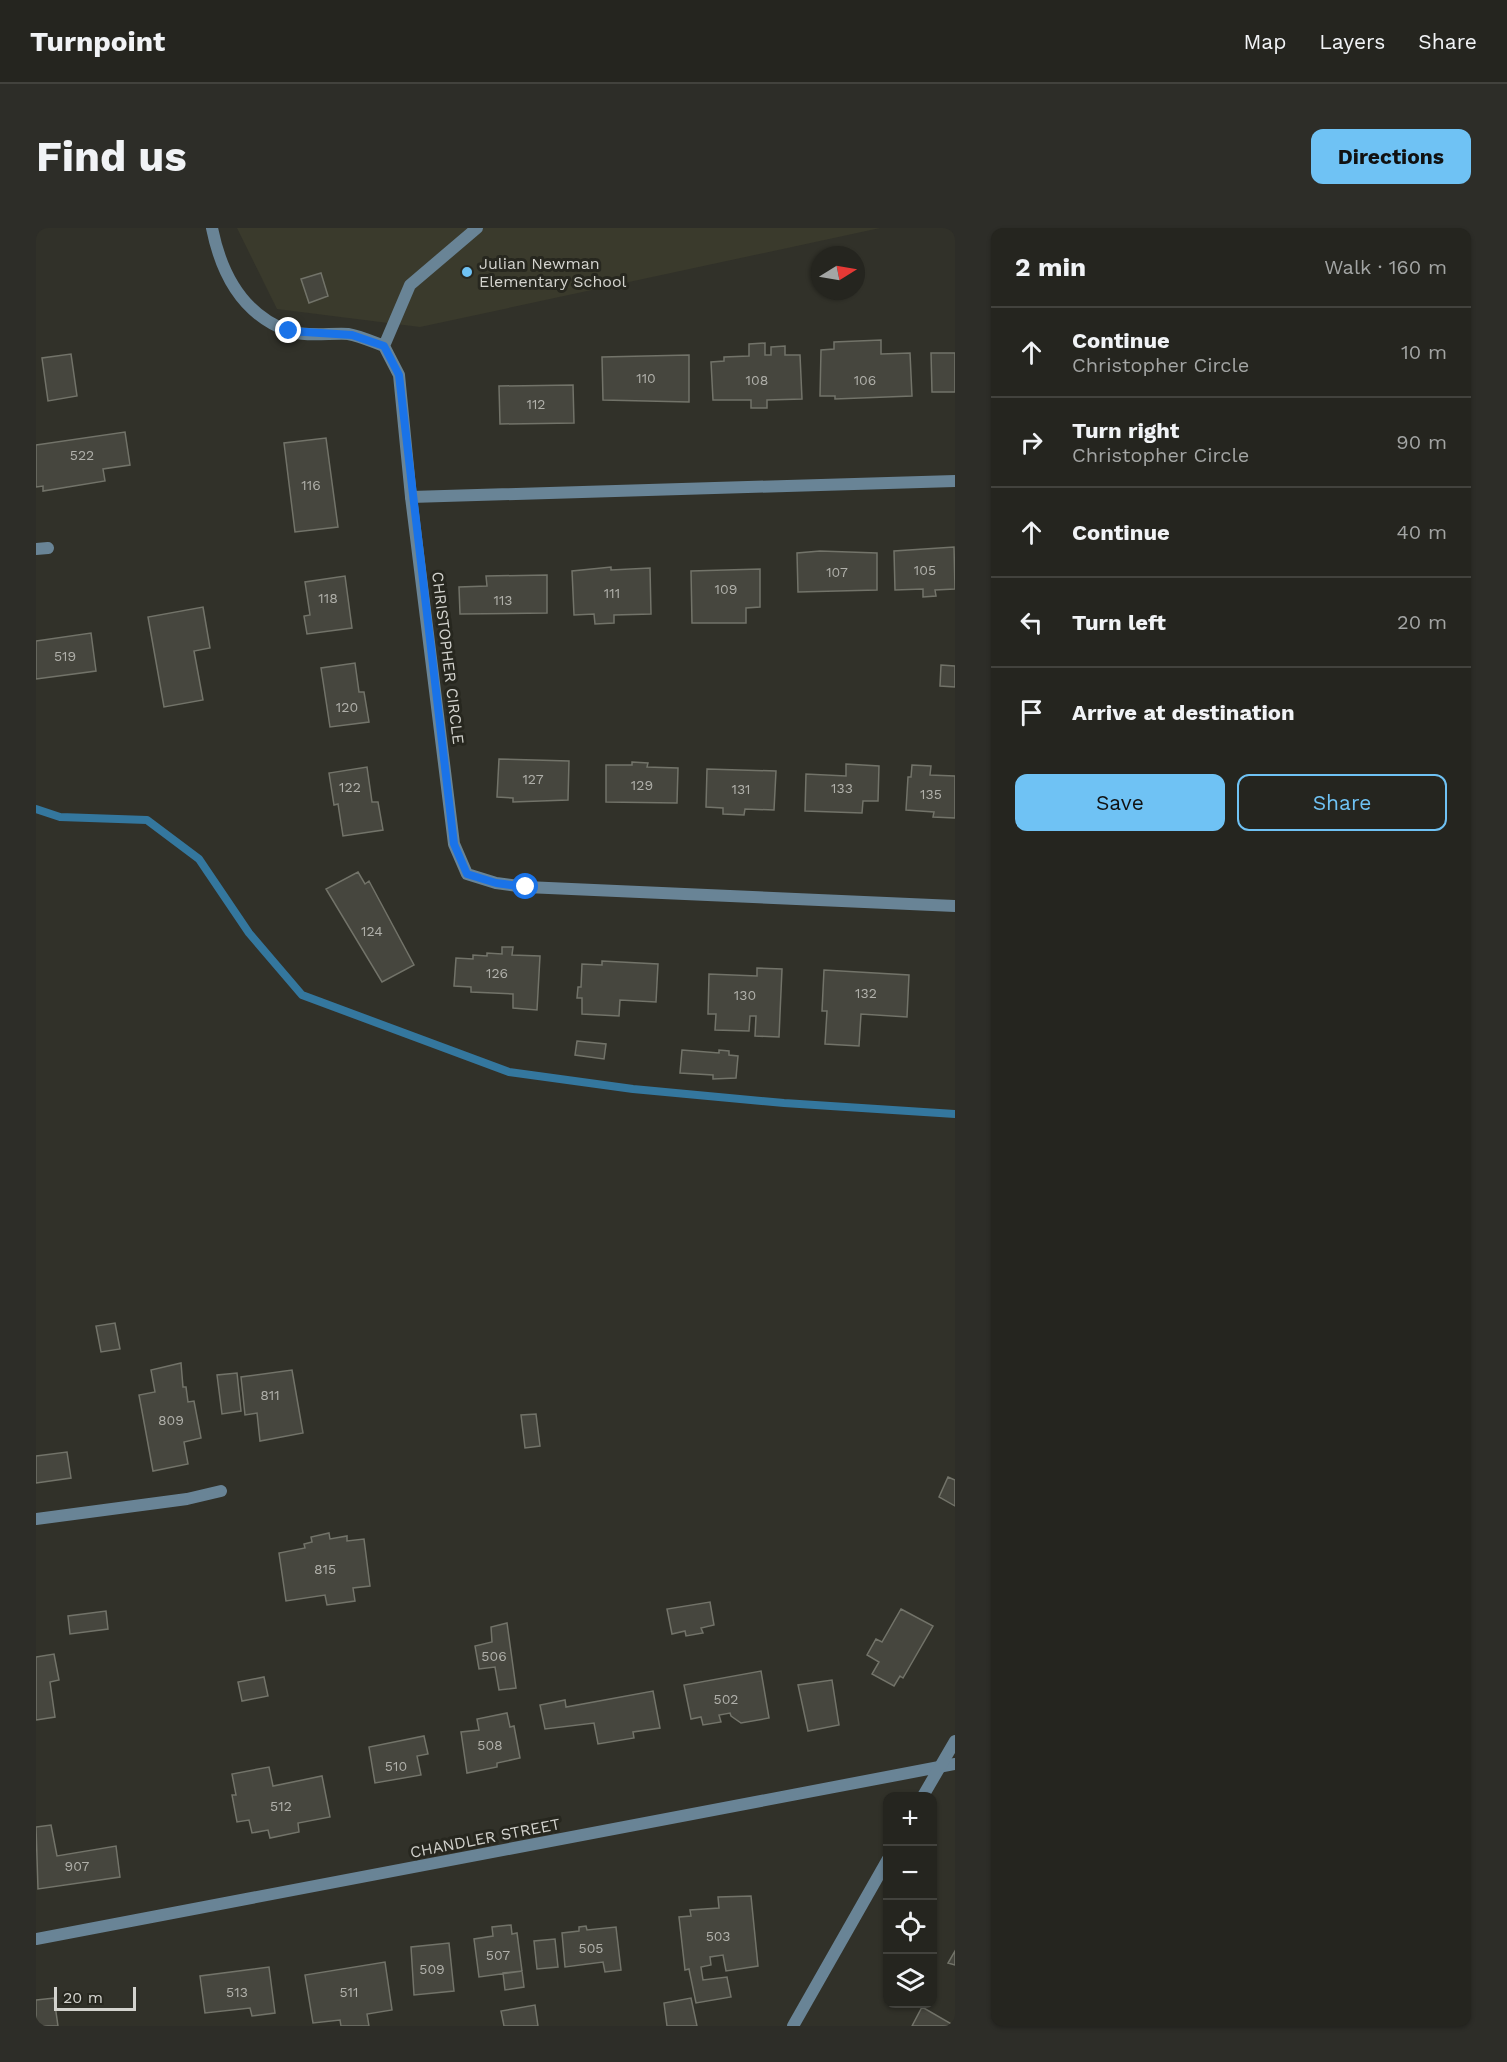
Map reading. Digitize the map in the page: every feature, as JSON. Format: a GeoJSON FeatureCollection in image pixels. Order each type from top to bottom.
{"type":"FeatureCollection","features":[{"type":"Feature","properties":{"kind":"street"},"geometry":{"type":"LineString","coordinates":[[212,228],[217,254],[231,285],[251,310],[289,331],[352,335],[384,346],[399,375],[411,497],[955,482]]}},
{"type":"Feature","properties":{"kind":"street"},"geometry":{"type":"LineString","coordinates":[[384,346],[410,285],[477,228]]}},
{"type":"Feature","properties":{"kind":"street","name":"CHRISTOPHER CIRCLE"},"geometry":{"type":"LineString","coordinates":[[411,497],[454,844],[467,874],[496,883],[526,887],[955,906]]}},
{"type":"Feature","properties":{"kind":"street"},"geometry":{"type":"LineString","coordinates":[[36,1519],[187,1499],[221,1491]]}},
{"type":"Feature","properties":{"kind":"street"},"geometry":{"type":"LineString","coordinates":[[926,1792],[955,1741]]}},
{"type":"Feature","properties":{"kind":"street","name":"CHANDLER STREET"},"geometry":{"type":"LineString","coordinates":[[36,1939],[955,1764]]}},
{"type":"Feature","properties":{"kind":"street"},"geometry":{"type":"LineString","coordinates":[[793,2026],[883,1868]]}},
{"type":"Feature","properties":{"kind":"shaded area","name":"Julian Newman Elementary School"},"geometry":{"type":"Polygon","coordinates":[[[237,228],[880,228],[420,327],[277,309],[237,228]]]}},
{"type":"Feature","properties":{"kind":"building"},"geometry":{"type":"Polygon","coordinates":[[[321,273],[328,296],[309,303],[301,279],[321,273]]]}},
{"type":"Feature","properties":{"kind":"building"},"geometry":{"type":"Polygon","coordinates":[[[881,340],[881,354],[910,353],[912,396],[835,399],[835,396],[820,396],[821,350],[834,349],[834,342],[881,340]]]}},
{"type":"Feature","properties":{"kind":"building"},"geometry":{"type":"Polygon","coordinates":[[[765,343],[765,355],[771,355],[771,347],[785,346],[785,355],[800,355],[802,399],[767,400],[767,408],[751,408],[751,400],[713,400],[711,362],[724,361],[724,357],[749,356],[749,344],[765,343]]]}},
{"type":"Feature","properties":{"kind":"building"},"geometry":{"type":"Polygon","coordinates":[[[931,353],[955,353],[955,392],[932,392],[931,353]]]}},
{"type":"Feature","properties":{"kind":"building"},"geometry":{"type":"Polygon","coordinates":[[[71,354],[77,396],[48,401],[42,358],[71,354]]]}},
{"type":"Feature","properties":{"kind":"building"},"geometry":{"type":"Polygon","coordinates":[[[689,355],[689,402],[603,400],[602,357],[689,355]]]}},
{"type":"Feature","properties":{"kind":"building"},"geometry":{"type":"Polygon","coordinates":[[[573,385],[574,423],[500,424],[499,386],[573,385]]]}},
{"type":"Feature","properties":{"kind":"building"},"geometry":{"type":"Polygon","coordinates":[[[125,432],[130,465],[103,469],[105,481],[43,491],[43,486],[36,487],[36,445],[125,432]]]}},
{"type":"Feature","properties":{"kind":"building"},"geometry":{"type":"Polygon","coordinates":[[[326,438],[338,527],[295,532],[284,443],[326,438]]]}},
{"type":"Feature","properties":{"kind":"building"},"geometry":{"type":"Polygon","coordinates":[[[954,547],[955,589],[935,590],[936,596],[923,597],[923,589],[895,590],[894,551],[954,547]]]}},
{"type":"Feature","properties":{"kind":"building"},"geometry":{"type":"Polygon","coordinates":[[[820,551],[877,553],[877,590],[798,592],[797,553],[820,551]]]}},
{"type":"Feature","properties":{"kind":"building"},"geometry":{"type":"Polygon","coordinates":[[[611,567],[611,570],[650,568],[651,614],[614,615],[614,623],[595,624],[594,614],[574,615],[572,571],[611,567]]]}},
{"type":"Feature","properties":{"kind":"building"},"geometry":{"type":"Polygon","coordinates":[[[760,569],[760,607],[746,608],[746,623],[692,623],[691,571],[760,569]]]}},
{"type":"Feature","properties":{"kind":"building"},"geometry":{"type":"Polygon","coordinates":[[[547,575],[547,613],[460,614],[459,587],[487,586],[486,576],[547,575]]]}},
{"type":"Feature","properties":{"kind":"building"},"geometry":{"type":"Polygon","coordinates":[[[345,576],[352,628],[307,634],[304,616],[310,615],[305,582],[345,576]]]}},
{"type":"Feature","properties":{"kind":"building"},"geometry":{"type":"Polygon","coordinates":[[[203,607],[210,648],[194,651],[203,700],[164,707],[148,617],[203,607]]]}},
{"type":"Feature","properties":{"kind":"building"},"geometry":{"type":"Polygon","coordinates":[[[91,633],[96,671],[36,679],[36,641],[91,633]]]}},
{"type":"Feature","properties":{"kind":"building"},"geometry":{"type":"Polygon","coordinates":[[[355,663],[359,692],[364,692],[369,722],[330,727],[321,668],[355,663]]]}},
{"type":"Feature","properties":{"kind":"building"},"geometry":{"type":"Polygon","coordinates":[[[941,665],[955,666],[955,687],[940,686],[941,665]]]}},
{"type":"Feature","properties":{"kind":"building"},"geometry":{"type":"Polygon","coordinates":[[[499,759],[569,761],[568,800],[513,802],[513,798],[497,797],[499,759]]]}},
{"type":"Feature","properties":{"kind":"building"},"geometry":{"type":"Polygon","coordinates":[[[632,762],[648,763],[647,767],[678,768],[677,803],[606,802],[606,765],[632,765],[632,762]]]}},
{"type":"Feature","properties":{"kind":"building"},"geometry":{"type":"Polygon","coordinates":[[[846,764],[879,766],[878,801],[863,801],[862,813],[805,811],[806,774],[846,776],[846,764]]]}},
{"type":"Feature","properties":{"kind":"building"},"geometry":{"type":"Polygon","coordinates":[[[912,765],[931,766],[930,775],[955,776],[955,818],[933,817],[934,812],[906,810],[908,777],[911,777],[912,765]]]}},
{"type":"Feature","properties":{"kind":"building"},"geometry":{"type":"Polygon","coordinates":[[[367,767],[372,802],[378,802],[383,830],[343,836],[338,804],[334,805],[329,773],[367,767]]]}},
{"type":"Feature","properties":{"kind":"building"},"geometry":{"type":"Polygon","coordinates":[[[707,769],[776,771],[774,810],[745,809],[744,815],[723,814],[723,808],[706,807],[707,769]]]}},
{"type":"Feature","properties":{"kind":"building"},"geometry":{"type":"Polygon","coordinates":[[[358,872],[365,884],[369,881],[414,965],[382,982],[326,889],[358,872]]]}},
{"type":"Feature","properties":{"kind":"building"},"geometry":{"type":"Polygon","coordinates":[[[502,947],[513,947],[512,955],[540,956],[537,1010],[513,1008],[513,994],[471,992],[471,987],[454,986],[456,958],[473,959],[473,955],[502,954],[502,947]]]}},
{"type":"Feature","properties":{"kind":"building"},"geometry":{"type":"Polygon","coordinates":[[[602,961],[658,964],[656,1002],[620,1000],[619,1016],[582,1014],[582,998],[577,998],[578,987],[581,987],[582,964],[602,965],[602,961]]]}},
{"type":"Feature","properties":{"kind":"building"},"geometry":{"type":"Polygon","coordinates":[[[757,968],[782,969],[779,1037],[755,1036],[756,1016],[750,1016],[749,1031],[715,1030],[716,1014],[708,1014],[709,974],[757,976],[757,968]]]}},
{"type":"Feature","properties":{"kind":"building"},"geometry":{"type":"Polygon","coordinates":[[[824,970],[909,975],[907,1017],[861,1014],[859,1046],[825,1044],[827,1011],[822,1011],[824,970]]]}},
{"type":"Feature","properties":{"kind":"building"},"geometry":{"type":"Polygon","coordinates":[[[577,1041],[606,1044],[604,1059],[575,1055],[577,1041]]]}},
{"type":"Feature","properties":{"kind":"building"},"geometry":{"type":"Polygon","coordinates":[[[682,1050],[719,1053],[719,1050],[729,1051],[729,1055],[738,1056],[736,1078],[713,1079],[713,1075],[680,1073],[682,1050]]]}},
{"type":"Feature","properties":{"kind":"building"},"geometry":{"type":"Polygon","coordinates":[[[115,1323],[120,1349],[101,1352],[96,1326],[115,1323]]]}},
{"type":"Feature","properties":{"kind":"building"},"geometry":{"type":"Polygon","coordinates":[[[181,1363],[183,1387],[186,1387],[188,1402],[194,1401],[201,1438],[184,1442],[188,1464],[153,1471],[139,1395],[155,1392],[151,1370],[181,1363]]]}},
{"type":"Feature","properties":{"kind":"building"},"geometry":{"type":"Polygon","coordinates":[[[292,1370],[303,1433],[260,1441],[257,1413],[245,1415],[241,1377],[292,1370]]]}},
{"type":"Feature","properties":{"kind":"building"},"geometry":{"type":"Polygon","coordinates":[[[237,1373],[241,1411],[222,1414],[217,1375],[237,1373]]]}},
{"type":"Feature","properties":{"kind":"building"},"geometry":{"type":"Polygon","coordinates":[[[536,1414],[540,1446],[525,1448],[521,1415],[536,1414]]]}},
{"type":"Feature","properties":{"kind":"building"},"geometry":{"type":"Polygon","coordinates":[[[67,1452],[71,1478],[36,1483],[36,1456],[67,1452]]]}},
{"type":"Feature","properties":{"kind":"building"},"geometry":{"type":"Polygon","coordinates":[[[948,1477],[955,1480],[955,1506],[939,1497],[948,1477]]]}},
{"type":"Feature","properties":{"kind":"building"},"geometry":{"type":"Polygon","coordinates":[[[329,1533],[330,1539],[347,1536],[347,1541],[364,1539],[370,1586],[353,1588],[355,1601],[327,1605],[325,1595],[286,1601],[279,1553],[305,1548],[304,1544],[312,1542],[311,1537],[329,1533]]]}},
{"type":"Feature","properties":{"kind":"building"},"geometry":{"type":"Polygon","coordinates":[[[710,1602],[714,1625],[701,1628],[703,1633],[686,1636],[685,1631],[672,1634],[667,1609],[710,1602]]]}},
{"type":"Feature","properties":{"kind":"building"},"geometry":{"type":"Polygon","coordinates":[[[901,1609],[933,1626],[903,1678],[900,1676],[894,1686],[872,1674],[879,1662],[867,1655],[876,1639],[882,1642],[901,1609]]]}},
{"type":"Feature","properties":{"kind":"building"},"geometry":{"type":"Polygon","coordinates":[[[106,1611],[108,1629],[70,1634],[68,1616],[106,1611]]]}},
{"type":"Feature","properties":{"kind":"building"},"geometry":{"type":"Polygon","coordinates":[[[507,1623],[516,1688],[499,1690],[495,1667],[479,1669],[475,1646],[492,1642],[491,1627],[507,1623]]]}},
{"type":"Feature","properties":{"kind":"building"},"geometry":{"type":"Polygon","coordinates":[[[54,1654],[59,1680],[50,1682],[55,1717],[36,1720],[36,1657],[54,1654]]]}},
{"type":"Feature","properties":{"kind":"building"},"geometry":{"type":"Polygon","coordinates":[[[761,1671],[769,1718],[741,1723],[730,1713],[719,1715],[721,1722],[703,1725],[701,1717],[691,1719],[684,1685],[761,1671]]]}},
{"type":"Feature","properties":{"kind":"building"},"geometry":{"type":"Polygon","coordinates":[[[264,1677],[268,1696],[242,1701],[238,1682],[264,1677]]]}},
{"type":"Feature","properties":{"kind":"building"},"geometry":{"type":"Polygon","coordinates":[[[832,1680],[839,1725],[808,1731],[798,1685],[832,1680]]]}},
{"type":"Feature","properties":{"kind":"building"},"geometry":{"type":"Polygon","coordinates":[[[653,1691],[660,1728],[633,1732],[634,1738],[598,1744],[594,1723],[545,1729],[540,1705],[565,1700],[566,1707],[653,1691]]]}},
{"type":"Feature","properties":{"kind":"building"},"geometry":{"type":"Polygon","coordinates":[[[507,1713],[510,1727],[514,1726],[520,1758],[497,1763],[497,1767],[467,1773],[461,1732],[479,1730],[477,1719],[507,1713]]]}},
{"type":"Feature","properties":{"kind":"building"},"geometry":{"type":"Polygon","coordinates":[[[424,1736],[428,1754],[417,1756],[421,1775],[375,1783],[369,1747],[424,1736]]]}},
{"type":"Feature","properties":{"kind":"building"},"geometry":{"type":"Polygon","coordinates":[[[269,1767],[273,1786],[322,1776],[330,1817],[298,1823],[299,1832],[270,1838],[268,1830],[252,1833],[249,1820],[237,1822],[232,1795],[236,1795],[232,1774],[269,1767]]]}},
{"type":"Feature","properties":{"kind":"building"},"geometry":{"type":"Polygon","coordinates":[[[51,1825],[57,1856],[116,1846],[120,1877],[38,1889],[36,1827],[51,1825]]]}},
{"type":"Feature","properties":{"kind":"building"},"geometry":{"type":"Polygon","coordinates":[[[751,1896],[758,1966],[726,1971],[723,1955],[710,1957],[711,1965],[701,1967],[703,1980],[727,1977],[731,1997],[696,2003],[689,1969],[685,1970],[679,1917],[691,1916],[690,1910],[719,1908],[718,1897],[751,1896]]]}},
{"type":"Feature","properties":{"kind":"building"},"geometry":{"type":"Polygon","coordinates":[[[511,1925],[512,1934],[517,1933],[522,1971],[479,1977],[474,1939],[493,1936],[492,1927],[511,1925]]]}},
{"type":"Feature","properties":{"kind":"building"},"geometry":{"type":"Polygon","coordinates":[[[586,1926],[587,1930],[616,1927],[621,1970],[605,1972],[603,1962],[565,1967],[562,1933],[579,1931],[579,1927],[586,1926]]]}},
{"type":"Feature","properties":{"kind":"building"},"geometry":{"type":"Polygon","coordinates":[[[555,1939],[558,1967],[537,1969],[534,1941],[555,1939]]]}},
{"type":"Feature","properties":{"kind":"building"},"geometry":{"type":"Polygon","coordinates":[[[449,1943],[454,1991],[414,1995],[411,1947],[449,1943]]]}},
{"type":"Feature","properties":{"kind":"building"},"geometry":{"type":"Polygon","coordinates":[[[955,1951],[955,1965],[948,1963],[955,1951]]]}},
{"type":"Feature","properties":{"kind":"building"},"geometry":{"type":"Polygon","coordinates":[[[385,1962],[392,2010],[367,2014],[369,2026],[341,2026],[340,2020],[313,2023],[305,1975],[385,1962]]]}},
{"type":"Feature","properties":{"kind":"building"},"geometry":{"type":"Polygon","coordinates":[[[269,1967],[275,2013],[252,2016],[250,2008],[205,2013],[200,1976],[269,1967]]]}},
{"type":"Feature","properties":{"kind":"building"},"geometry":{"type":"Polygon","coordinates":[[[522,1971],[524,1987],[505,1990],[503,1973],[522,1971]]]}},
{"type":"Feature","properties":{"kind":"building"},"geometry":{"type":"Polygon","coordinates":[[[54,1998],[58,2026],[36,2026],[36,2000],[54,1998]]]}},
{"type":"Feature","properties":{"kind":"building"},"geometry":{"type":"Polygon","coordinates":[[[691,1998],[697,2026],[667,2026],[664,2003],[691,1998]]]}},
{"type":"Feature","properties":{"kind":"building"},"geometry":{"type":"Polygon","coordinates":[[[535,2005],[538,2026],[504,2026],[501,2011],[535,2005]]]}},
{"type":"Feature","properties":{"kind":"building"},"geometry":{"type":"Polygon","coordinates":[[[921,2008],[924,2008],[955,2026],[912,2026],[921,2008]]]}},
{"type":"Feature","properties":{"kind":"waterway"},"geometry":{"type":"LineString","coordinates":[[36,809],[60,817],[147,820],[199,859],[249,933],[302,995],[509,1072],[633,1089],[784,1103],[955,1114]]}},
{"type":"Feature","properties":{"kind":"place","name":"Julian Newman Elementary School"},"geometry":{"type":"Point","coordinates":[467,272]}},
{"type":"Feature","properties":{"kind":"route"},"geometry":{"type":"LineString","coordinates":[[289,331],[352,335],[384,346],[399,375],[411,497],[454,844],[467,874],[496,883],[526,887]]}}]}
